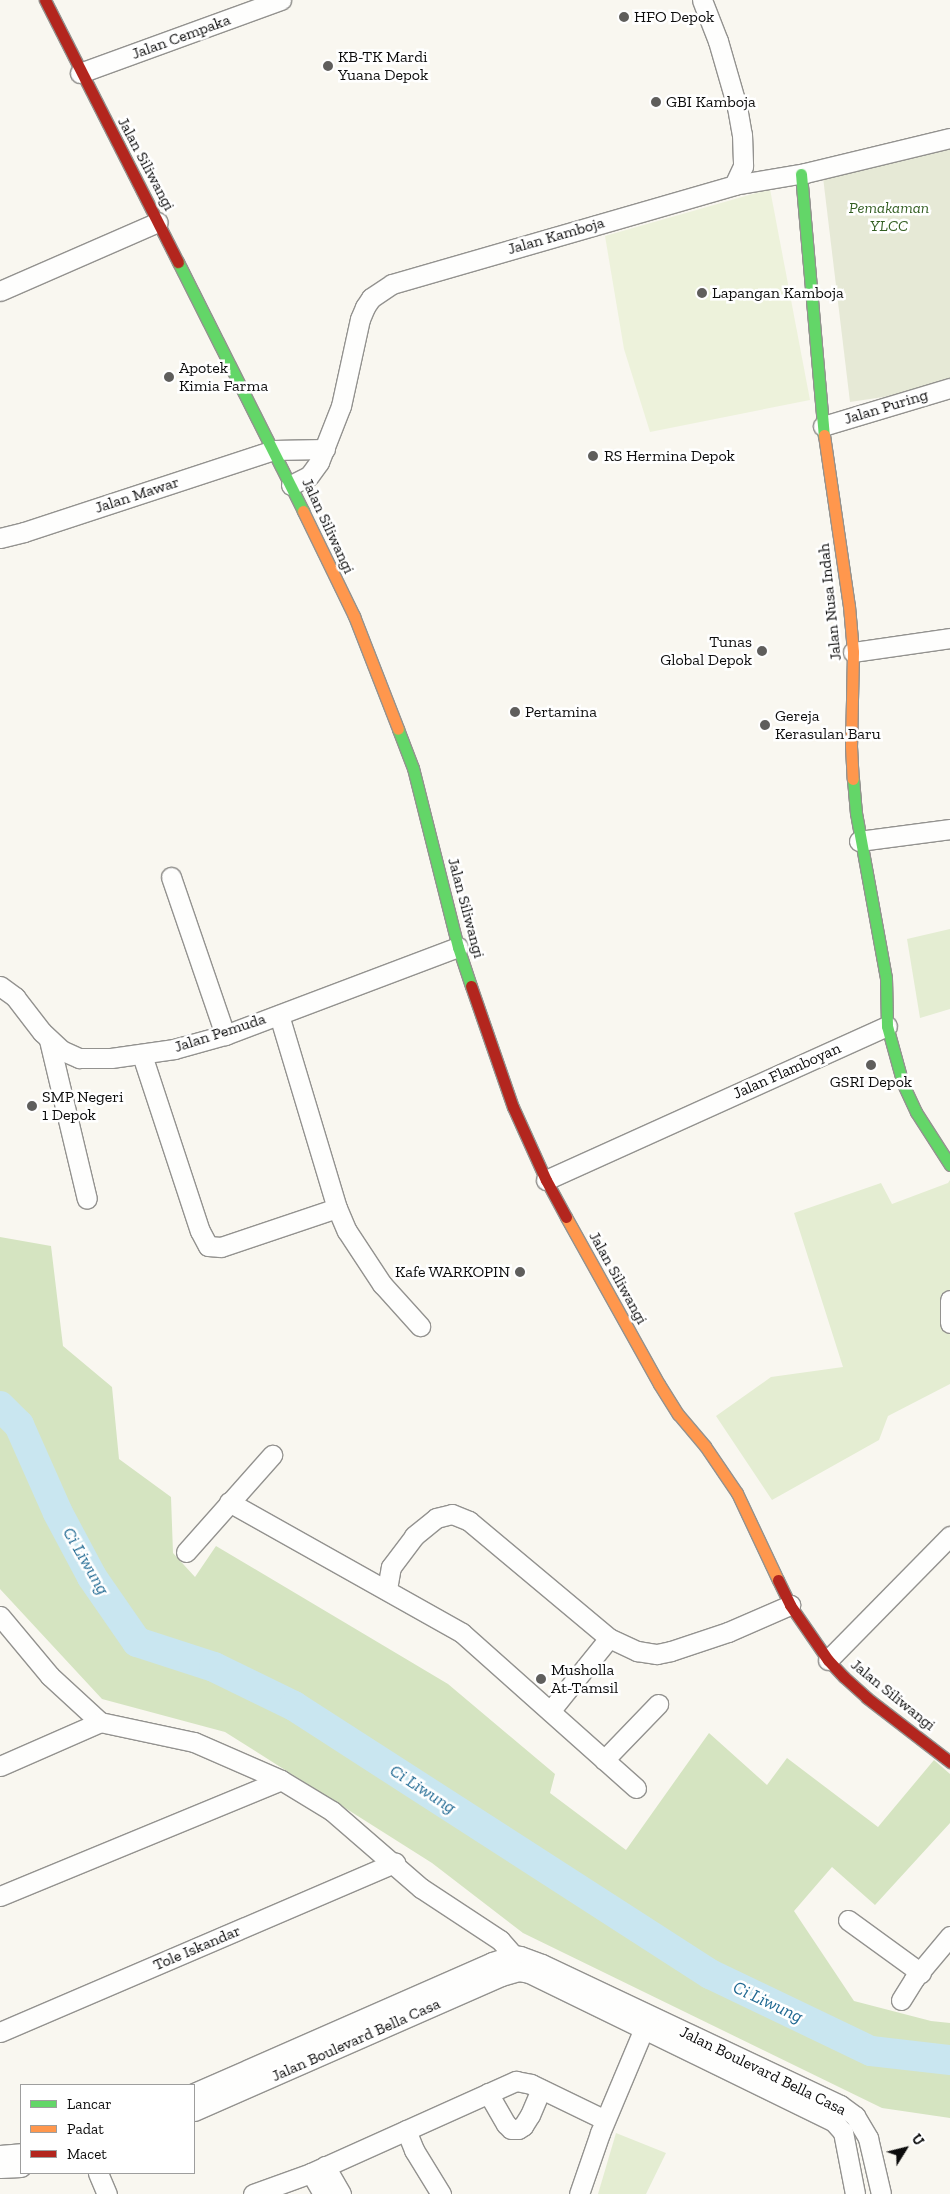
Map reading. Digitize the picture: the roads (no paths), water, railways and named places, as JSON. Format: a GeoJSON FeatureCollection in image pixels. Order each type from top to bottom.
{"type":"FeatureCollection","features":[{"type":"Feature","properties":{"kind":"main road","name":"Jalan Siliwangi"},"geometry":{"type":"LineString","coordinates":[[45,0],[80,73],[292,485],[325,559],[354,616],[413,768],[458,947],[513,1107],[546,1180],[659,1384],[678,1414],[705,1446],[737,1494],[790,1605],[828,1660],[866,1698],[950,1762]]}},
{"type":"Feature","properties":{"kind":"main road","name":"Jalan Nusa Indah"},"geometry":{"type":"LineString","coordinates":[[801,174],[823,426],[844,567],[853,652],[851,746],[859,840],[886,978],[887,1026]]}},
{"type":"Feature","properties":{"kind":"main road"},"geometry":{"type":"LineString","coordinates":[[887,1026],[903,1084],[916,1112],[950,1165]]}},
{"type":"Feature","properties":{"kind":"street","name":"Jalan Cempaka"},"geometry":{"type":"LineString","coordinates":[[80,73],[281,0]]}},
{"type":"Feature","properties":{"kind":"street"},"geometry":{"type":"LineString","coordinates":[[702,0],[718,40],[737,107],[742,134],[744,157],[734,185]]}},
{"type":"Feature","properties":{"kind":"street","name":"Jalan Kamboja"},"geometry":{"type":"LineString","coordinates":[[292,485],[304,480],[314,470],[325,449],[341,406],[360,320],[365,307],[380,291],[409,278],[734,185],[801,174],[950,138]]}},
{"type":"Feature","properties":{"kind":"street"},"geometry":{"type":"LineString","coordinates":[[0,291],[158,222]]}},
{"type":"Feature","properties":{"kind":"street","name":"Jalan Puring"},"geometry":{"type":"LineString","coordinates":[[823,426],[950,388]]}},
{"type":"Feature","properties":{"kind":"street","name":"Jalan Mawar"},"geometry":{"type":"LineString","coordinates":[[0,538],[24,532],[273,450],[325,449]]}},
{"type":"Feature","properties":{"kind":"street"},"geometry":{"type":"LineString","coordinates":[[853,652],[950,638]]}},
{"type":"Feature","properties":{"kind":"street"},"geometry":{"type":"LineString","coordinates":[[859,840],[950,829]]}},
{"type":"Feature","properties":{"kind":"street"},"geometry":{"type":"LineString","coordinates":[[171,877],[225,1035]]}},
{"type":"Feature","properties":{"kind":"street","name":"Jalan Pemuda"},"geometry":{"type":"LineString","coordinates":[[0,986],[24,1007],[49,1040],[61,1050],[78,1058],[111,1058],[174,1049],[225,1035],[458,947]]}},
{"type":"Feature","properties":{"kind":"street"},"geometry":{"type":"LineString","coordinates":[[278,1014],[337,1208],[347,1231],[363,1258],[382,1284],[420,1326]]}},
{"type":"Feature","properties":{"kind":"street","name":"Jalan Flamboyan"},"geometry":{"type":"LineString","coordinates":[[546,1180],[887,1026]]}},
{"type":"Feature","properties":{"kind":"street"},"geometry":{"type":"LineString","coordinates":[[49,1040],[87,1199]]}},
{"type":"Feature","properties":{"kind":"street"},"geometry":{"type":"LineString","coordinates":[[142,1055],[200,1232],[208,1246],[221,1247],[337,1208]]}},
{"type":"Feature","properties":{"kind":"street"},"geometry":{"type":"LineString","coordinates":[[950,1300],[950,1323]]}},
{"type":"Feature","properties":{"kind":"street"},"geometry":{"type":"LineString","coordinates":[[186,1552],[272,1455]]}},
{"type":"Feature","properties":{"kind":"street"},"geometry":{"type":"LineString","coordinates":[[229,1502],[462,1633],[551,1710],[636,1788]]}},
{"type":"Feature","properties":{"kind":"street"},"geometry":{"type":"LineString","coordinates":[[387,1590],[391,1566],[414,1536],[436,1518],[452,1514],[469,1520],[609,1638],[637,1651],[657,1654],[728,1632],[790,1605]]}},
{"type":"Feature","properties":{"kind":"street"},"geometry":{"type":"LineString","coordinates":[[828,1660],[950,1536]]}},
{"type":"Feature","properties":{"kind":"street"},"geometry":{"type":"LineString","coordinates":[[1,1619],[50,1676],[100,1722],[194,1742],[281,1780],[332,1811],[395,1863],[421,1888],[500,1940],[515,1963]]}},
{"type":"Feature","properties":{"kind":"street"},"geometry":{"type":"LineString","coordinates":[[551,1710],[609,1638]]}},
{"type":"Feature","properties":{"kind":"street"},"geometry":{"type":"LineString","coordinates":[[604,1760],[658,1704]]}},
{"type":"Feature","properties":{"kind":"street"},"geometry":{"type":"LineString","coordinates":[[0,1766],[100,1722]]}},
{"type":"Feature","properties":{"kind":"street"},"geometry":{"type":"LineString","coordinates":[[0,1896],[281,1780]]}},
{"type":"Feature","properties":{"kind":"street","name":"Tole Iskandar"},"geometry":{"type":"LineString","coordinates":[[0,2032],[395,1863]]}},
{"type":"Feature","properties":{"kind":"street"},"geometry":{"type":"LineString","coordinates":[[848,1920],[921,1973]]}},
{"type":"Feature","properties":{"kind":"street"},"geometry":{"type":"LineString","coordinates":[[901,2000],[950,1936]]}},
{"type":"Feature","properties":{"kind":"street","name":"Jalan Boulevard Bella Casa"},"geometry":{"type":"LineString","coordinates":[[195,2111],[501,1976],[515,1963],[528,1958],[647,2023],[836,2113],[855,2116],[868,2138],[881,2194]]}},
{"type":"Feature","properties":{"kind":"street","name":"Jalan Boulevard Bella Casa"},"geometry":{"type":"LineString","coordinates":[[195,2093],[492,1962],[515,1963]]}},
{"type":"Feature","properties":{"kind":"street"},"geometry":{"type":"LineString","coordinates":[[579,2194],[605,2120],[647,2023]]}},
{"type":"Feature","properties":{"kind":"street"},"geometry":{"type":"LineString","coordinates":[[254,2194],[318,2169],[516,2081],[541,2089],[605,2120]]}},
{"type":"Feature","properties":{"kind":"street"},"geometry":{"type":"LineString","coordinates":[[488,2093],[506,2124],[511,2129],[518,2129],[523,2126],[530,2115],[541,2089]]}},
{"type":"Feature","properties":{"kind":"street","name":"Jalan Boulevard Bella Casa"},"geometry":{"type":"LineString","coordinates":[[836,2113],[843,2132],[854,2194]]}},
{"type":"Feature","properties":{"kind":"street"},"geometry":{"type":"LineString","coordinates":[[406,2130],[418,2156],[441,2194]]}},
{"type":"Feature","properties":{"kind":"street"},"geometry":{"type":"LineString","coordinates":[[0,2155],[20,2153]]}},
{"type":"Feature","properties":{"kind":"street"},"geometry":{"type":"LineString","coordinates":[[0,2168],[20,2167]]}},
{"type":"Feature","properties":{"kind":"street"},"geometry":{"type":"LineString","coordinates":[[318,2169],[323,2194]]}},
{"type":"Feature","properties":{"kind":"street"},"geometry":{"type":"LineString","coordinates":[[318,2169],[341,2194]]}},
{"type":"Feature","properties":{"kind":"street"},"geometry":{"type":"LineString","coordinates":[[98,2174],[107,2194]]}},
{"type":"Feature","properties":{"kind":"waterway","name":"Ci Liwung"},"geometry":{"type":"LineString","coordinates":[[0,1406],[19,1425],[58,1513],[92,1577],[137,1642],[214,1667],[294,1706],[710,1974],[871,2051],[950,2060]]}},
{"type":"Feature","properties":{"kind":"place","name":"HFO Depok"},"geometry":{"type":"Point","coordinates":[624,17]}},
{"type":"Feature","properties":{"kind":"place","name":"KB-TK Mardi Yuana Depok"},"geometry":{"type":"Point","coordinates":[328,66]}},
{"type":"Feature","properties":{"kind":"place","name":"GBI Kamboja"},"geometry":{"type":"Point","coordinates":[656,102]}},
{"type":"Feature","properties":{"kind":"place","name":"Lapangan Kamboja"},"geometry":{"type":"Point","coordinates":[702,293]}},
{"type":"Feature","properties":{"kind":"place","name":"Apotek Kimia Farma"},"geometry":{"type":"Point","coordinates":[169,377]}},
{"type":"Feature","properties":{"kind":"place","name":"RS Hermina Depok"},"geometry":{"type":"Point","coordinates":[593,456]}},
{"type":"Feature","properties":{"kind":"place","name":"Tunas Global Depok"},"geometry":{"type":"Point","coordinates":[762,651]}},
{"type":"Feature","properties":{"kind":"place","name":"Pertamina"},"geometry":{"type":"Point","coordinates":[515,712]}},
{"type":"Feature","properties":{"kind":"place","name":"Gereja Kerasulan Baru"},"geometry":{"type":"Point","coordinates":[765,725]}},
{"type":"Feature","properties":{"kind":"place","name":"GSRI Depok"},"geometry":{"type":"Point","coordinates":[871,1065]}},
{"type":"Feature","properties":{"kind":"place","name":"SMP Negeri 1 Depok"},"geometry":{"type":"Point","coordinates":[32,1106]}},
{"type":"Feature","properties":{"kind":"place","name":"Kafe WARKOPIN"},"geometry":{"type":"Point","coordinates":[520,1272]}},
{"type":"Feature","properties":{"kind":"place","name":"Musholla At-Tamsil"},"geometry":{"type":"Point","coordinates":[541,1679]}},
{"type":"Feature","properties":{"kind":"park label","name":"Pemakaman YLCC"},"geometry":{"type":"Point","coordinates":[889,217]}}]}
